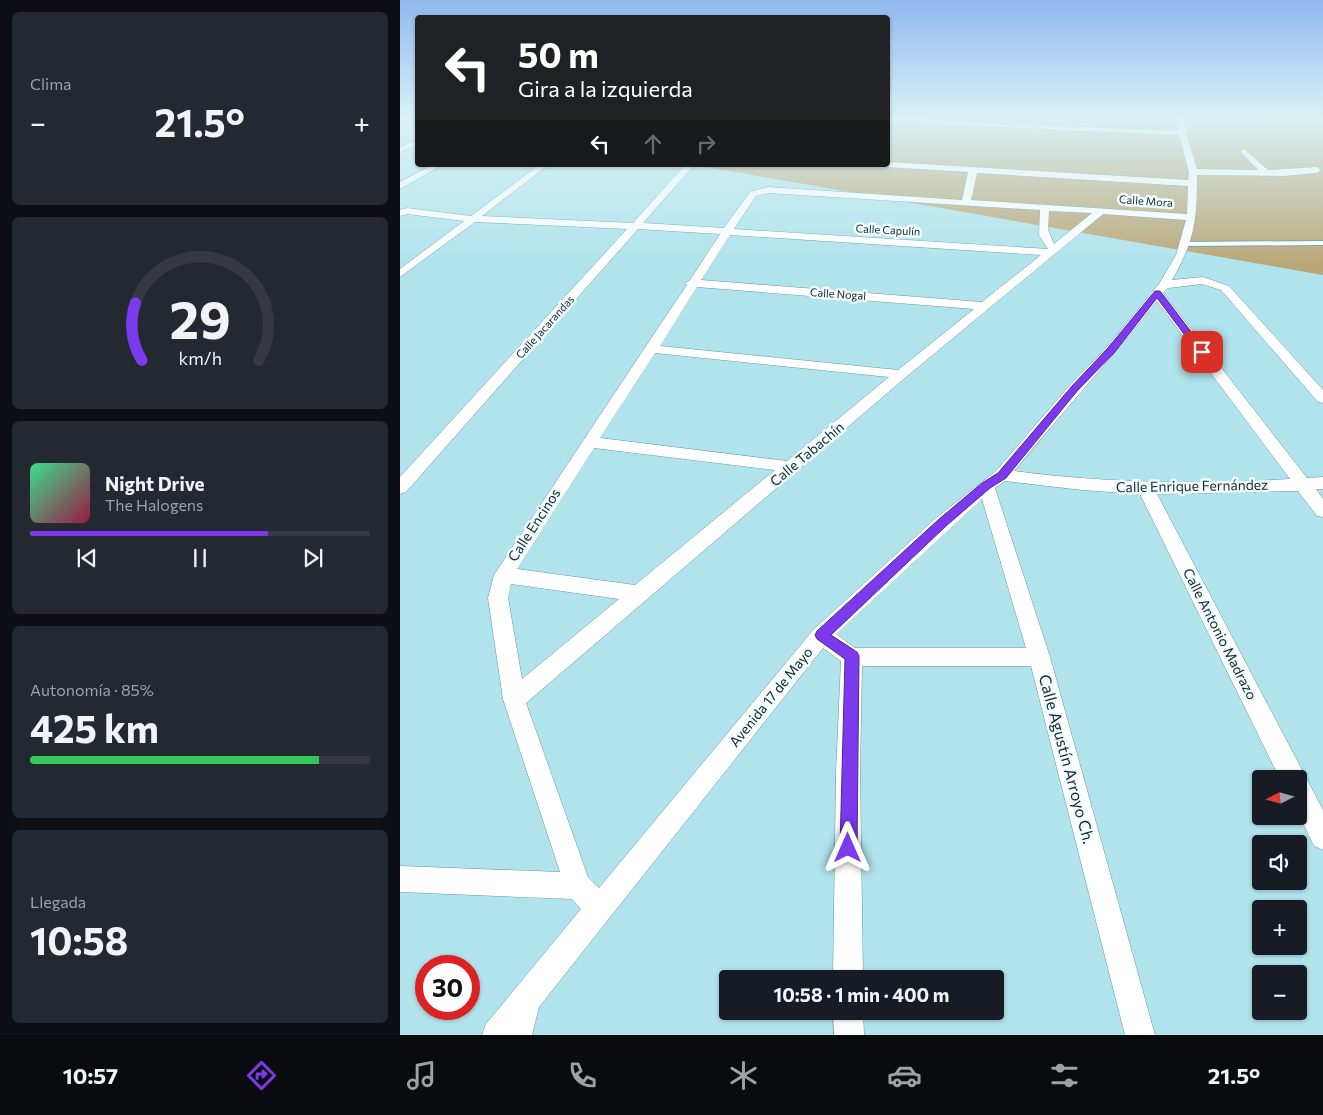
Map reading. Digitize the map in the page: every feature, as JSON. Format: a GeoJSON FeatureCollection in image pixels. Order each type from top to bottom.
{"type":"FeatureCollection","features":[{"type":"Feature","properties":{"kind":"street"},"geometry":{"type":"LineString","coordinates":[[400,186],[434,167]]}},
{"type":"Feature","properties":{"kind":"street"},"geometry":{"type":"LineString","coordinates":[[400,274],[541,167]]}},
{"type":"Feature","properties":{"kind":"street","name":"Calle Jacarandas"},"geometry":{"type":"LineString","coordinates":[[400,488],[688,167]]}},
{"type":"Feature","properties":{"kind":"street"},"geometry":{"type":"LineString","coordinates":[[953,167],[1191,183]]}},
{"type":"Feature","properties":{"kind":"street"},"geometry":{"type":"LineString","coordinates":[[1192,167],[1193,172],[1317,170]]}},
{"type":"Feature","properties":{"kind":"street"},"geometry":{"type":"LineString","coordinates":[[1261,167],[1266,172]]}},
{"type":"Feature","properties":{"kind":"street"},"geometry":{"type":"LineString","coordinates":[[966,202],[973,168]]}},
{"type":"Feature","properties":{"kind":"street","name":"Avenida 17 de Mayo"},"geometry":{"type":"LineString","coordinates":[[497,1035],[821,635],[942,523],[994,480],[1110,351],[1160,289],[1181,255],[1192,217],[1191,183],[1193,172]]}},
{"type":"Feature","properties":{"kind":"street","name":"Calle Mora"},"geometry":{"type":"LineString","coordinates":[[768,190],[1046,206],[1192,217]]}},
{"type":"Feature","properties":{"kind":"street","name":"Calle Encinos"},"geometry":{"type":"LineString","coordinates":[[599,908],[578,886],[514,699],[498,598],[503,574],[588,442],[651,349],[691,283],[753,194],[768,190]]}},
{"type":"Feature","properties":{"kind":"street"},"geometry":{"type":"LineString","coordinates":[[1046,206],[1042,234],[1052,251]]}},
{"type":"Feature","properties":{"kind":"street","name":"Calle Tabachín"},"geometry":{"type":"LineString","coordinates":[[514,699],[901,374],[1102,210]]}},
{"type":"Feature","properties":{"kind":"street","name":"Calle Capulín"},"geometry":{"type":"LineString","coordinates":[[402,211],[474,219],[636,226],[726,233],[1052,251]]}},
{"type":"Feature","properties":{"kind":"street"},"geometry":{"type":"LineString","coordinates":[[1323,399],[1225,288],[1203,280],[1160,289],[1323,511]]}},
{"type":"Feature","properties":{"kind":"street","name":"Calle Nogal"},"geometry":{"type":"LineString","coordinates":[[691,283],[985,306]]}},
{"type":"Feature","properties":{"kind":"street"},"geometry":{"type":"LineString","coordinates":[[651,349],[901,374]]}},
{"type":"Feature","properties":{"kind":"street"},"geometry":{"type":"LineString","coordinates":[[588,442],[792,467]]}},
{"type":"Feature","properties":{"kind":"street","name":"Calle Enrique Fernández"},"geometry":{"type":"LineString","coordinates":[[994,480],[1146,489],[1323,483]]}},
{"type":"Feature","properties":{"kind":"street","name":"Calle Agustín Arroyo Ch."},"geometry":{"type":"LineString","coordinates":[[994,480],[1039,657],[1140,1035]]}},
{"type":"Feature","properties":{"kind":"street","name":"Calle Antonio Madrazo"},"geometry":{"type":"LineString","coordinates":[[1146,489],[1289,770]]}},
{"type":"Feature","properties":{"kind":"street"},"geometry":{"type":"LineString","coordinates":[[503,574],[640,594]]}},
{"type":"Feature","properties":{"kind":"street"},"geometry":{"type":"LineString","coordinates":[[821,635],[852,656],[1039,657]]}},
{"type":"Feature","properties":{"kind":"street"},"geometry":{"type":"LineString","coordinates":[[848,970],[848,773],[852,656]]}},
{"type":"Feature","properties":{"kind":"street"},"geometry":{"type":"LineString","coordinates":[[1308,807],[1323,837]]}},
{"type":"Feature","properties":{"kind":"street"},"geometry":{"type":"LineString","coordinates":[[400,879],[578,886]]}},
{"type":"Feature","properties":{"kind":"street"},"geometry":{"type":"LineString","coordinates":[[517,1035],[525,1002]]}},
{"type":"Feature","properties":{"kind":"street"},"geometry":{"type":"LineString","coordinates":[[848,1020],[849,1035]]}},
{"type":"Feature","properties":{"kind":"lane"},"geometry":{"type":"LineString","coordinates":[[1184,244],[1323,243]]}},
{"type":"Feature","properties":{"kind":"shaded area"},"geometry":{"type":"Polygon","coordinates":[[[708,167],[1323,167],[1323,275],[708,167]]]}},
{"type":"Feature","properties":{"kind":"route"},"geometry":{"type":"LineString","coordinates":[[848,848],[848,773],[852,656],[821,635],[942,523],[1002,475],[1075,388],[1110,351],[1157,293],[1202,352]]}}]}
